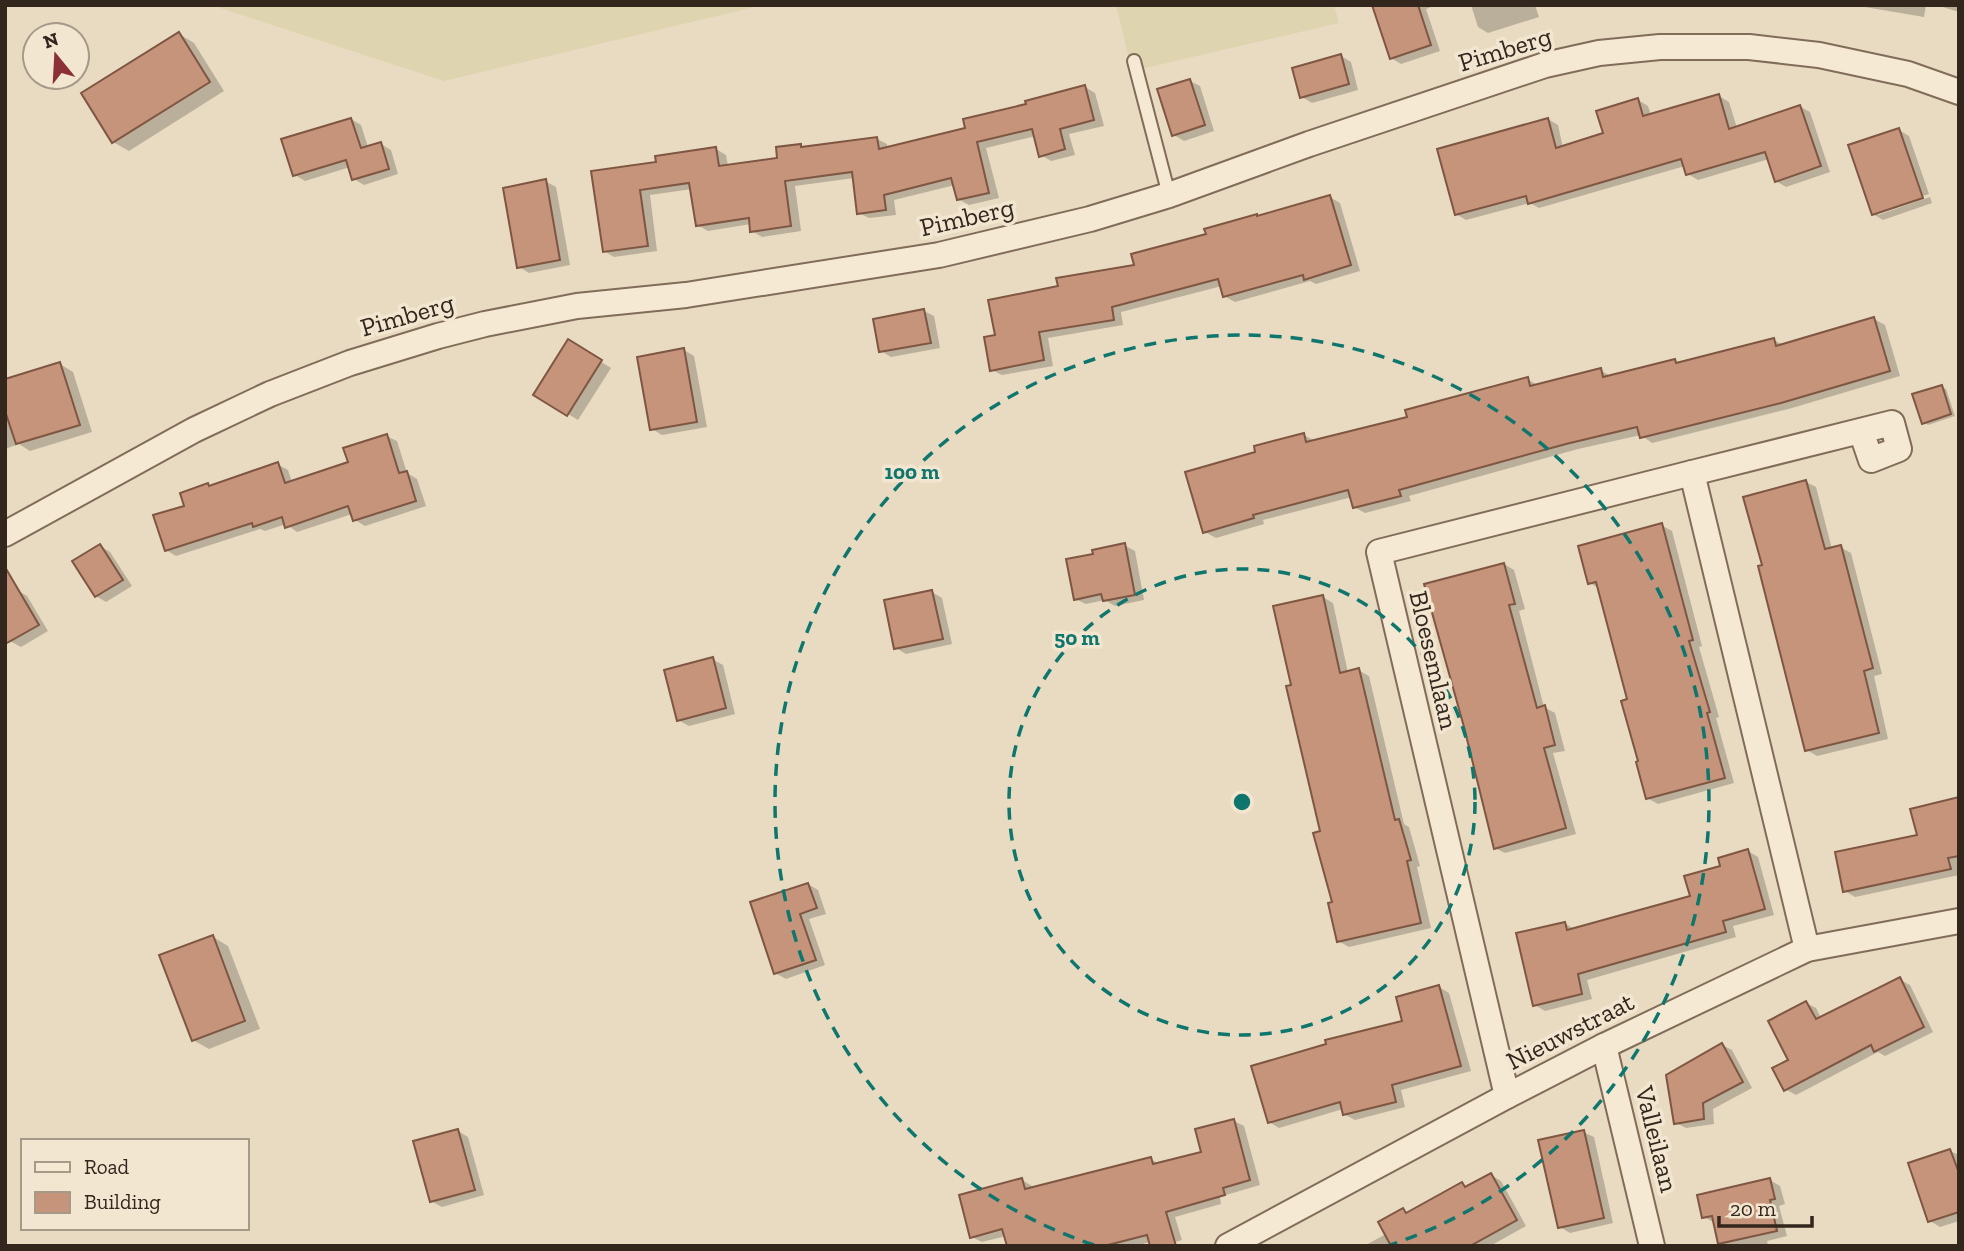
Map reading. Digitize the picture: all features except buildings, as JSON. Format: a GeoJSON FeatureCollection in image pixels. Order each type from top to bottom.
{"type":"FeatureCollection","features":[{"type":"Feature","properties":{"kind":"street","name":"Pimberg"},"geometry":{"type":"LineString","coordinates":[[5,534],[194,430],[270,394],[350,363],[438,336],[577,306],[686,295],[939,255],[1090,219],[1169,195],[1309,144],[1545,65],[1599,53],[1660,47],[1749,47],[1819,55],[1908,74],[1959,92]]}},
{"type":"Feature","properties":{"kind":"street","name":"Bloesemlaan"},"geometry":{"type":"LineString","coordinates":[[1507,1096],[1379,552],[1892,423],[1899,449],[1871,460],[1861,431]]}},
{"type":"Feature","properties":{"kind":"street"},"geometry":{"type":"LineString","coordinates":[[1692,474],[1807,949]]}},
{"type":"Feature","properties":{"kind":"street","name":"Nieuwstraat"},"geometry":{"type":"LineString","coordinates":[[1228,1246],[1604,1046],[1807,949],[1959,921]]}},
{"type":"Feature","properties":{"kind":"street","name":"Valleilaan"},"geometry":{"type":"LineString","coordinates":[[1604,1046],[1652,1246]]}},
{"type":"Feature","properties":{"kind":"lane"},"geometry":{"type":"LineString","coordinates":[[1134,61],[1169,195]]}},
{"type":"Feature","properties":{"kind":"shaded area"},"geometry":{"type":"Polygon","coordinates":[[[211,5],[763,5],[444,81],[211,5]]]}},
{"type":"Feature","properties":{"kind":"shaded area"},"geometry":{"type":"Polygon","coordinates":[[[1116,5],[1334,5],[1339,23],[1132,71],[1116,5]]]}}]}
